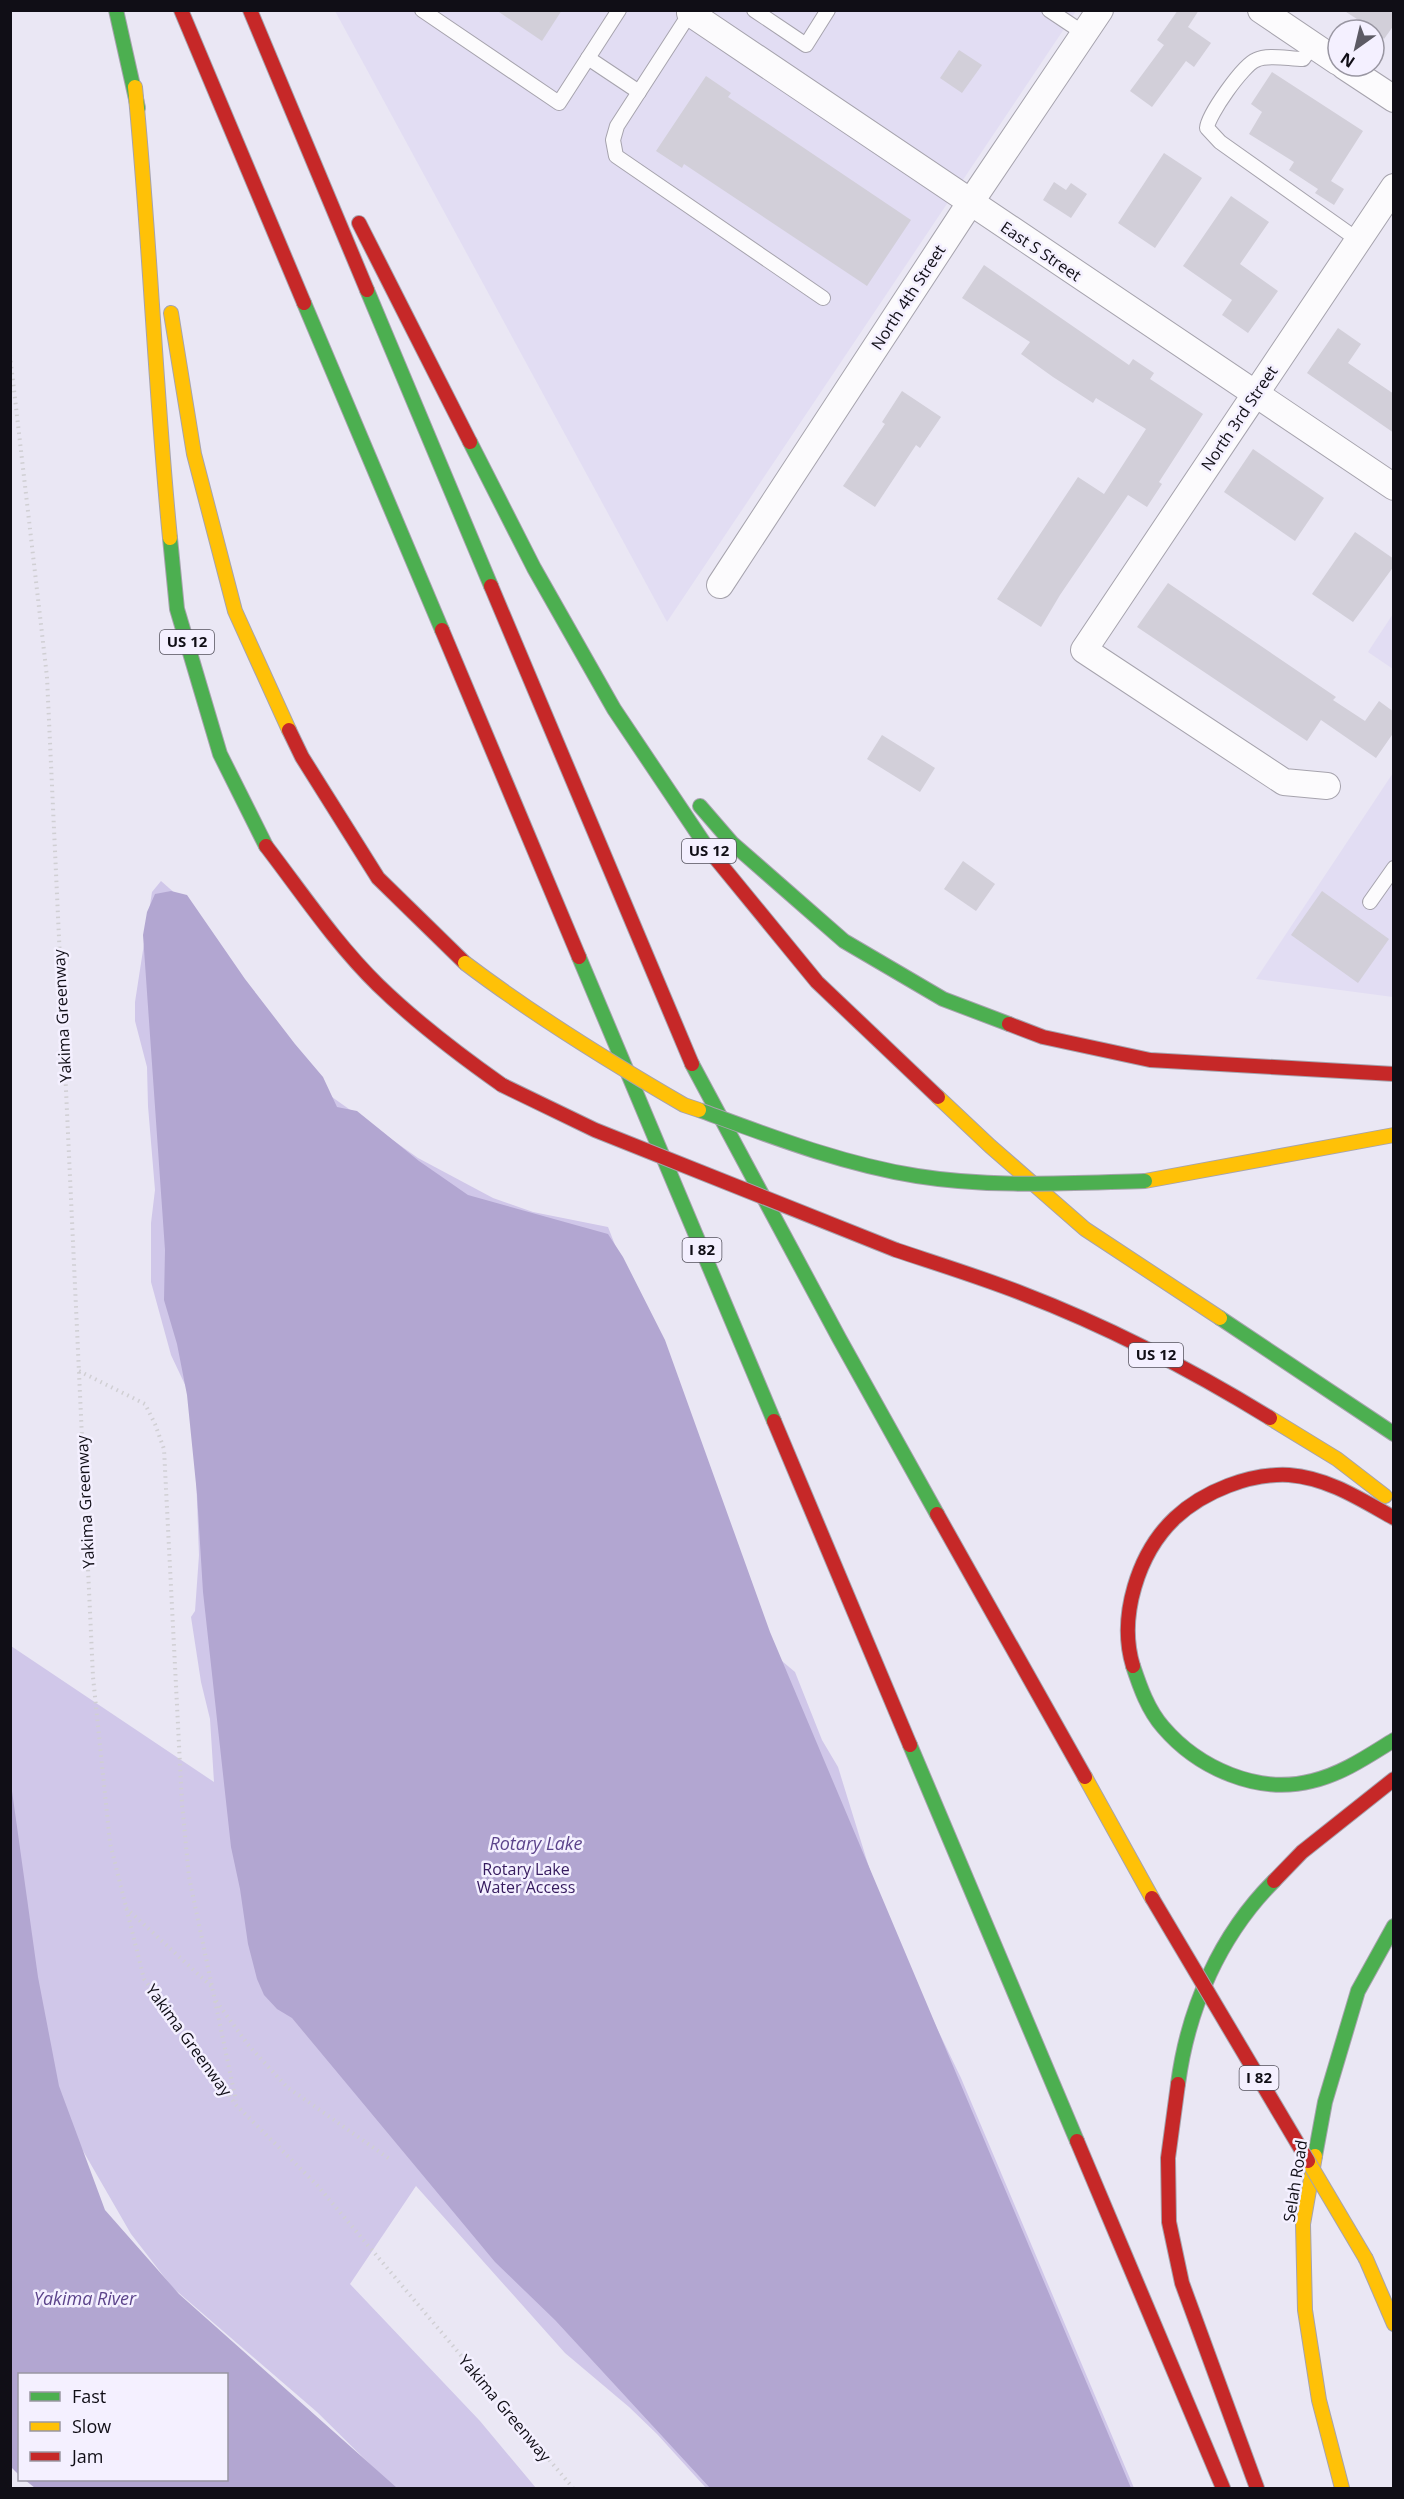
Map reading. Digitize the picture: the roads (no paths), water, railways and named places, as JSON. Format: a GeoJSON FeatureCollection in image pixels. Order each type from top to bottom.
{"type":"FeatureCollection","features":[{"type":"Feature","properties":{"kind":"main road","name":"US 12"},"geometry":{"type":"LineString","coordinates":[[116,10],[135,87],[146,199],[160,439],[177,609],[220,754],[264,843],[326,925],[377,984],[444,1044],[502,1085],[595,1130],[896,1250],[1022,1293],[1117,1335],[1226,1391],[1337,1459],[1394,1503]]}},
{"type":"Feature","properties":{"kind":"main road","name":"I 82"},"geometry":{"type":"LineString","coordinates":[[181,10],[1223,2488]]}},
{"type":"Feature","properties":{"kind":"main road","name":"I 82"},"geometry":{"type":"LineString","coordinates":[[250,10],[690,1060],[839,1338],[1152,1898],[1366,2259],[1394,2324]]}},
{"type":"Feature","properties":{"kind":"main road"},"geometry":{"type":"LineString","coordinates":[[271,61],[339,187]]}},
{"type":"Feature","properties":{"kind":"main road"},"geometry":{"type":"LineString","coordinates":[[135,87],[163,265]]}},
{"type":"Feature","properties":{"kind":"main road","name":"US 12"},"geometry":{"type":"LineString","coordinates":[[351,208],[534,568],[614,709],[714,858],[817,982],[990,1146],[1086,1229],[1394,1434]]}},
{"type":"Feature","properties":{"kind":"main road"},"geometry":{"type":"LineString","coordinates":[[169,300],[194,454],[235,611],[302,757],[378,878],[465,963],[508,996],[578,1043],[684,1105],[816,1152],[917,1176],[1005,1185],[1145,1181],[1394,1135]]}},
{"type":"Feature","properties":{"kind":"main road"},"geometry":{"type":"LineString","coordinates":[[614,709],[732,843],[844,940],[944,999],[1043,1037],[1150,1060],[1394,1074]]}},
{"type":"Feature","properties":{"kind":"main road"},"geometry":{"type":"LineString","coordinates":[[1394,1518],[1319,1480],[1256,1476],[1230,1485],[1197,1501],[1171,1521],[1152,1546],[1139,1570],[1130,1597],[1128,1626],[1129,1658],[1148,1706],[1179,1746],[1215,1768],[1240,1779],[1271,1785],[1300,1784],[1337,1774],[1394,1740]]}},
{"type":"Feature","properties":{"kind":"main road"},"geometry":{"type":"LineString","coordinates":[[1257,2488],[1182,2283],[1169,2222],[1168,2158],[1180,2069],[1189,2024],[1215,1962],[1253,1902],[1302,1852],[1394,1779]]}},
{"type":"Feature","properties":{"kind":"main road","name":"Selah Road"},"geometry":{"type":"LineString","coordinates":[[1342,2488],[1319,2400],[1305,2310],[1303,2224],[1325,2102],[1358,1991],[1394,1926]]}},
{"type":"Feature","properties":{"kind":"street","name":"North 4th Street"},"geometry":{"type":"LineString","coordinates":[[720,585],[970,203],[1100,10]]}},
{"type":"Feature","properties":{"kind":"street"},"geometry":{"type":"LineString","coordinates":[[1261,10],[1308,52],[1326,58]]}},
{"type":"Feature","properties":{"kind":"street","name":"East S Street"},"geometry":{"type":"LineString","coordinates":[[691,12],[1254,395],[1394,487]]}},
{"type":"Feature","properties":{"kind":"street"},"geometry":{"type":"LineString","coordinates":[[1362,78],[1394,99]]}},
{"type":"Feature","properties":{"kind":"street","name":"North 3rd Street"},"geometry":{"type":"LineString","coordinates":[[1327,786],[1284,782],[1084,650],[1394,187]]}},
{"type":"Feature","properties":{"kind":"lane"},"geometry":{"type":"LineString","coordinates":[[422,10],[558,103],[619,10]]}},
{"type":"Feature","properties":{"kind":"lane"},"geometry":{"type":"LineString","coordinates":[[754,10],[806,45],[828,10]]}},
{"type":"Feature","properties":{"kind":"lane"},"geometry":{"type":"LineString","coordinates":[[1049,10],[1085,34]]}},
{"type":"Feature","properties":{"kind":"lane"},"geometry":{"type":"LineString","coordinates":[[691,12],[617,126],[613,140],[616,156],[823,298]]}},
{"type":"Feature","properties":{"kind":"lane"},"geometry":{"type":"LineString","coordinates":[[1308,52],[1264,58],[1251,63],[1226,91],[1208,121],[1207,128],[1220,142],[1358,240]]}},
{"type":"Feature","properties":{"kind":"lane"},"geometry":{"type":"LineString","coordinates":[[588,58],[639,92]]}},
{"type":"Feature","properties":{"kind":"lane"},"geometry":{"type":"LineString","coordinates":[[1370,902],[1394,868]]}},
{"type":"Feature","properties":{"kind":"water","name":"Rotary Lake"},"geometry":{"type":"Polygon","coordinates":[[[171,891],[187,895],[245,979],[323,1077],[337,1107],[357,1111],[419,1161],[468,1195],[608,1234],[623,1257],[665,1340],[770,1632],[1131,2488],[710,2488],[555,2320],[495,2262],[292,2018],[277,2009],[264,1995],[257,1979],[248,1944],[231,1847],[203,1592],[197,1494],[187,1395],[177,1344],[164,1300],[165,1250],[143,935],[147,912],[155,894],[171,891]]]}},
{"type":"Feature","properties":{"kind":"water","name":"Yakima River"},"geometry":{"type":"Polygon","coordinates":[[[11,1784],[38,1977],[59,2086],[105,2210],[179,2294],[397,2488],[35,2488],[26,2481],[228,2481],[228,2373],[18,2373],[18,2474],[11,2467],[11,1784]]]}},
{"type":"Feature","properties":{"kind":"park label","name":"Rotary Lake Water Access"},"geometry":{"type":"Point","coordinates":[526,1878]}}]}
